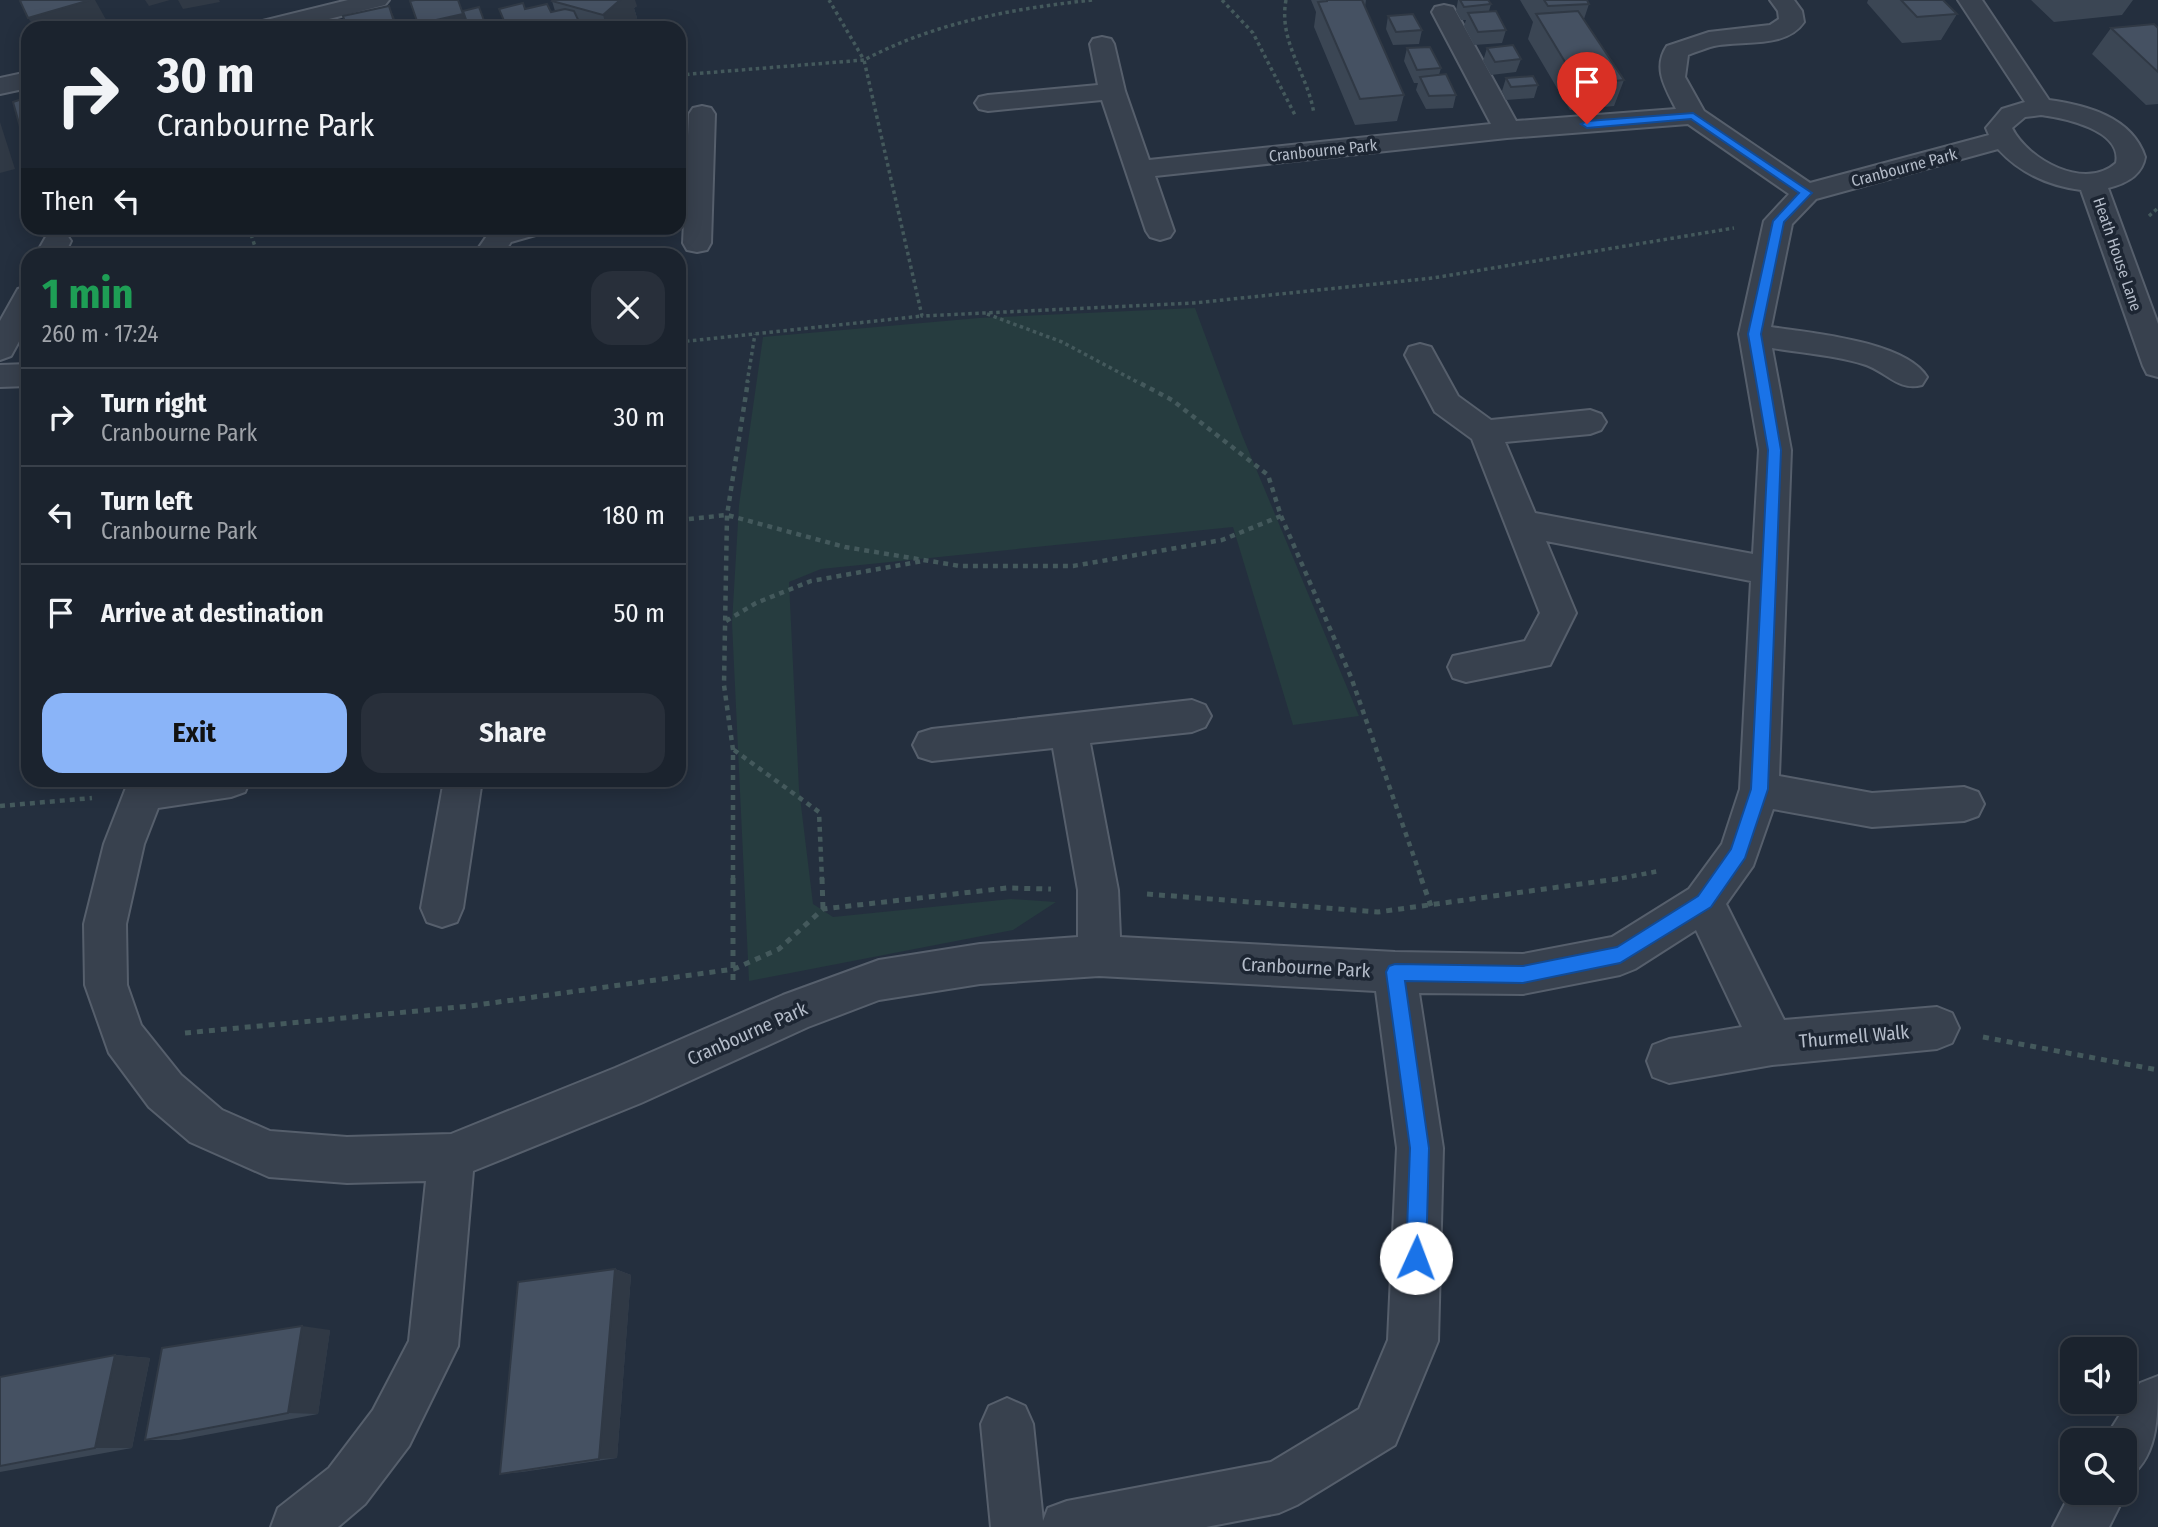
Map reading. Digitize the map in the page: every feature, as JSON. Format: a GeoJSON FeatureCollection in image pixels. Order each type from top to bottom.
{"type":"FeatureCollection","features":[{"type":"Feature","properties":{"kind":"street"},"geometry":{"type":"LineString","coordinates":[[292,21],[377,0]]}},
{"type":"Feature","properties":{"kind":"street"},"geometry":{"type":"LineString","coordinates":[[1783,0],[1790,11],[1792,22],[1776,32],[1709,39],[1676,51],[1672,77],[1693,116],[1806,193]]}},
{"type":"Feature","properties":{"kind":"street"},"geometry":{"type":"LineString","coordinates":[[1970,0],[2041,107]]}},
{"type":"Feature","properties":{"kind":"street"},"geometry":{"type":"LineString","coordinates":[[1444,12],[1507,131]]}},
{"type":"Feature","properties":{"kind":"street"},"geometry":{"type":"LineString","coordinates":[[1102,44],[1112,91],[1160,231]]}},
{"type":"Feature","properties":{"kind":"street"},"geometry":{"type":"LineString","coordinates":[[0,86],[21,82]]}},
{"type":"Feature","properties":{"kind":"street"},"geometry":{"type":"LineString","coordinates":[[988,103],[1112,91]]}},
{"type":"Feature","properties":{"kind":"street"},"geometry":{"type":"LineString","coordinates":[[2041,107],[2085,116],[2136,141],[2129,166],[2120,175],[2092,181],[2046,172],[2025,162],[2002,141],[1999,128],[2004,118],[2016,111],[2041,107]]}},
{"type":"Feature","properties":{"kind":"street"},"geometry":{"type":"LineString","coordinates":[[697,243],[689,214],[702,114]]}},
{"type":"Feature","properties":{"kind":"street","name":"Cranbourne Park"},"geometry":{"type":"LineString","coordinates":[[1140,169],[1507,131],[1693,116]]}},
{"type":"Feature","properties":{"kind":"street","name":"Cranbourne Park"},"geometry":{"type":"LineString","coordinates":[[147,787],[124,844],[105,924],[106,985],[124,1038],[165,1091],[206,1126],[269,1154],[347,1160],[451,1157],[625,1087],[798,1010],[879,980],[980,964],[1099,957],[1395,972],[1523,975],[1620,955],[1704,902],[1739,853],[1759,789],[1775,450],[1755,334],[1778,221],[1806,193],[2002,141]]}},
{"type":"Feature","properties":{"kind":"street","name":"Heath House Lane"},"geometry":{"type":"LineString","coordinates":[[2092,181],[2158,366]]}},
{"type":"Feature","properties":{"kind":"street"},"geometry":{"type":"LineString","coordinates":[[0,349],[21,309]]}},
{"type":"Feature","properties":{"kind":"street"},"geometry":{"type":"LineString","coordinates":[[1755,334],[1873,355],[1911,377]]}},
{"type":"Feature","properties":{"kind":"street"},"geometry":{"type":"LineString","coordinates":[[1873,355],[1907,346]]}},
{"type":"Feature","properties":{"kind":"street"},"geometry":{"type":"LineString","coordinates":[[1420,355],[1446,404],[1485,432],[1558,613],[1537,654],[1466,667]]}},
{"type":"Feature","properties":{"kind":"street"},"geometry":{"type":"LineString","coordinates":[[0,376],[21,375]]}},
{"type":"Feature","properties":{"kind":"street"},"geometry":{"type":"LineString","coordinates":[[1485,432],[1590,422]]}},
{"type":"Feature","properties":{"kind":"street"},"geometry":{"type":"LineString","coordinates":[[1523,524],[1770,571]]}},
{"type":"Feature","properties":{"kind":"street"},"geometry":{"type":"LineString","coordinates":[[932,745],[1192,716]]}},
{"type":"Feature","properties":{"kind":"street"},"geometry":{"type":"LineString","coordinates":[[1069,731],[1098,890],[1099,957]]}},
{"type":"Feature","properties":{"kind":"street"},"geometry":{"type":"LineString","coordinates":[[442,908],[462,787]]}},
{"type":"Feature","properties":{"kind":"street"},"geometry":{"type":"LineString","coordinates":[[1759,789],[1872,810],[1964,804]]}},
{"type":"Feature","properties":{"kind":"street","name":"Thurmell Walk"},"geometry":{"type":"LineString","coordinates":[[1704,902],[1772,1043]]}},
{"type":"Feature","properties":{"kind":"street"},"geometry":{"type":"LineString","coordinates":[[1067,1527],[1279,1487],[1377,1427],[1413,1341],[1419,1148],[1395,972]]}},
{"type":"Feature","properties":{"kind":"street","name":"Thurmell Walk"},"geometry":{"type":"LineString","coordinates":[[1669,1061],[1772,1043],[1937,1028]]}},
{"type":"Feature","properties":{"kind":"street"},"geometry":{"type":"LineString","coordinates":[[297,1527],[347,1486],[384,1438],[433,1346],[451,1157]]}},
{"type":"Feature","properties":{"kind":"street"},"geometry":{"type":"LineString","coordinates":[[2137,1434],[2158,1401]]}},
{"type":"Feature","properties":{"kind":"street"},"geometry":{"type":"LineString","coordinates":[[1007,1424],[1017,1527]]}},
{"type":"Feature","properties":{"kind":"street"},"geometry":{"type":"LineString","coordinates":[[2079,1527],[2093,1505]]}},
{"type":"Feature","properties":{"kind":"path"},"geometry":{"type":"LineString","coordinates":[[686,74],[864,60],[829,0]]}},
{"type":"Feature","properties":{"kind":"path"},"geometry":{"type":"LineString","coordinates":[[1222,0],[1253,33],[1286,100],[1315,150]]}},
{"type":"Feature","properties":{"kind":"path"},"geometry":{"type":"LineString","coordinates":[[1286,0],[1282,11],[1289,47],[1314,103],[1315,150]]}},
{"type":"Feature","properties":{"kind":"path"},"geometry":{"type":"LineString","coordinates":[[983,313],[1062,342],[1172,400],[1268,475],[1281,516],[1351,677],[1431,906]]}},
{"type":"Feature","properties":{"kind":"path"},"geometry":{"type":"LineString","coordinates":[[686,341],[922,316]]}},
{"type":"Feature","properties":{"kind":"path"},"geometry":{"type":"LineString","coordinates":[[732,1040],[733,750],[724,685],[727,514],[755,334]]}},
{"type":"Feature","properties":{"kind":"path"},"geometry":{"type":"LineString","coordinates":[[686,519],[727,514],[845,547],[960,566],[1073,566],[1222,540],[1281,516]]}},
{"type":"Feature","properties":{"kind":"path"},"geometry":{"type":"LineString","coordinates":[[725,621],[756,603],[811,581],[926,561]]}},
{"type":"Feature","properties":{"kind":"path"},"geometry":{"type":"LineString","coordinates":[[733,750],[819,811],[823,909]]}},
{"type":"Feature","properties":{"kind":"path"},"geometry":{"type":"LineString","coordinates":[[0,806],[147,787]]}},
{"type":"Feature","properties":{"kind":"path"},"geometry":{"type":"LineString","coordinates":[[124,1038],[470,1006],[734,970],[779,949],[823,909],[1007,888],[1098,890],[1378,912],[1628,878],[1739,853]]}},
{"type":"Feature","properties":{"kind":"path"},"geometry":{"type":"LineString","coordinates":[[1937,1028],[2158,1070]]}},
{"type":"Feature","properties":{"kind":"green space"},"geometry":{"type":"Polygon","coordinates":[[[1195,308],[1242,435],[1359,716],[1293,725],[1233,527],[821,569],[789,582],[799,789],[813,904],[833,917],[1011,899],[1056,902],[1013,930],[749,981],[732,623],[739,505],[763,337],[979,318],[1195,308]]]}},
{"type":"Feature","properties":{"kind":"building"},"geometry":{"type":"Polygon","coordinates":[[[90,0],[28,18],[20,1],[90,0]]]}},
{"type":"Feature","properties":{"kind":"building"},"geometry":{"type":"Polygon","coordinates":[[[458,0],[463,14],[432,21],[417,21],[410,1],[458,0]]]}},
{"type":"Feature","properties":{"kind":"building"},"geometry":{"type":"Polygon","coordinates":[[[553,0],[620,0],[603,15],[553,0]]]}},
{"type":"Feature","properties":{"kind":"building"},"geometry":{"type":"Polygon","coordinates":[[[1362,0],[1404,95],[1360,99],[1318,2],[1362,0]]]}},
{"type":"Feature","properties":{"kind":"building"},"geometry":{"type":"Polygon","coordinates":[[[1460,0],[1488,0],[1491,4],[1464,7],[1460,0]]]}},
{"type":"Feature","properties":{"kind":"building"},"geometry":{"type":"Polygon","coordinates":[[[1544,0],[1587,0],[1589,4],[1548,6],[1544,0]]]}},
{"type":"Feature","properties":{"kind":"building"},"geometry":{"type":"Polygon","coordinates":[[[1901,0],[1943,0],[1957,14],[1917,17],[1901,0]]]}},
{"type":"Feature","properties":{"kind":"building"},"geometry":{"type":"Polygon","coordinates":[[[523,3],[525,9],[547,4],[551,12],[565,9],[574,11],[579,21],[504,21],[499,9],[523,3]]]}},
{"type":"Feature","properties":{"kind":"building"},"geometry":{"type":"Polygon","coordinates":[[[389,6],[394,21],[345,21],[343,16],[389,6]]]}},
{"type":"Feature","properties":{"kind":"building"},"geometry":{"type":"Polygon","coordinates":[[[479,7],[484,21],[467,21],[463,11],[479,7]]]}},
{"type":"Feature","properties":{"kind":"building"},"geometry":{"type":"Polygon","coordinates":[[[1496,11],[1506,30],[1478,32],[1468,13],[1496,11]]]}},
{"type":"Feature","properties":{"kind":"building"},"geometry":{"type":"Polygon","coordinates":[[[1578,11],[1624,80],[1579,85],[1536,14],[1578,11]]]}},
{"type":"Feature","properties":{"kind":"building"},"geometry":{"type":"Polygon","coordinates":[[[1413,14],[1422,30],[1396,32],[1388,16],[1413,14]]]}},
{"type":"Feature","properties":{"kind":"building"},"geometry":{"type":"Polygon","coordinates":[[[2154,24],[2158,28],[2158,72],[2111,28],[2154,24]]]}},
{"type":"Feature","properties":{"kind":"building"},"geometry":{"type":"Polygon","coordinates":[[[1513,45],[1521,59],[1495,62],[1487,48],[1513,45]]]}},
{"type":"Feature","properties":{"kind":"building"},"geometry":{"type":"Polygon","coordinates":[[[1430,47],[1441,68],[1417,70],[1407,48],[1430,47]]]}},
{"type":"Feature","properties":{"kind":"building"},"geometry":{"type":"Polygon","coordinates":[[[1446,74],[1456,95],[1429,96],[1420,77],[1446,74]]]}},
{"type":"Feature","properties":{"kind":"building"},"geometry":{"type":"Polygon","coordinates":[[[1533,76],[1538,85],[1511,87],[1506,78],[1533,76]]]}},
{"type":"Feature","properties":{"kind":"building"},"geometry":{"type":"Polygon","coordinates":[[[21,99],[21,130],[13,102],[21,99]]]}},
{"type":"Feature","properties":{"kind":"building"},"geometry":{"type":"Polygon","coordinates":[[[615,1269],[599,1459],[500,1474],[518,1282],[615,1269]]]}},
{"type":"Feature","properties":{"kind":"building"},"geometry":{"type":"Polygon","coordinates":[[[302,1326],[288,1413],[145,1440],[162,1348],[302,1326]]]}},
{"type":"Feature","properties":{"kind":"building"},"geometry":{"type":"Polygon","coordinates":[[[115,1355],[95,1448],[0,1466],[0,1377],[115,1355]]]}},
{"type":"Feature","properties":{"kind":"route"},"geometry":{"type":"LineString","coordinates":[[1416,1258],[1419,1148],[1395,972],[1523,975],[1620,955],[1704,902],[1739,853],[1759,789],[1775,450],[1755,334],[1778,221],[1806,193],[1693,116],[1587,124]]}}]}
